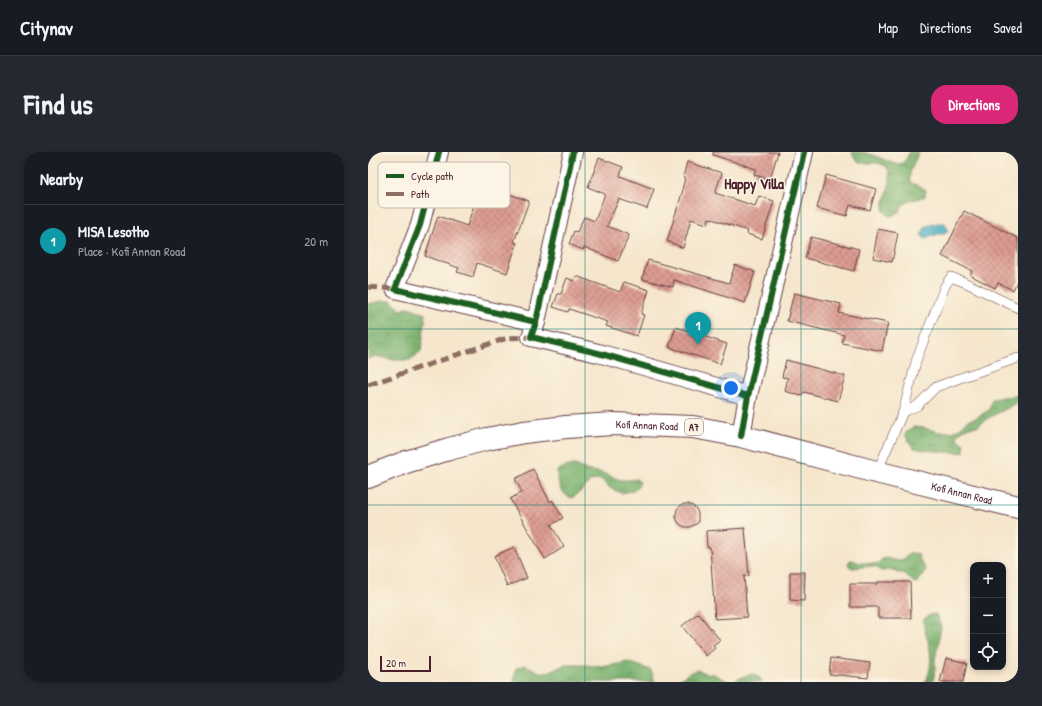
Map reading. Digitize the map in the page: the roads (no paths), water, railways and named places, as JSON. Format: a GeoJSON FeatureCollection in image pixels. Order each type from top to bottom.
{"type":"FeatureCollection","features":[{"type":"Feature","properties":{"kind":"main road","name":"Kofi Annan Road"},"geometry":{"type":"LineString","coordinates":[[368,477],[406,462],[449,449],[487,439],[524,432],[566,427],[613,424],[693,427],[741,436],[876,472],[1018,507]]}},
{"type":"Feature","properties":{"kind":"street"},"geometry":{"type":"LineString","coordinates":[[436,162],[439,152]]}},
{"type":"Feature","properties":{"kind":"street"},"geometry":{"type":"LineString","coordinates":[[573,152],[536,322],[531,336],[598,353],[748,396]]}},
{"type":"Feature","properties":{"kind":"street"},"geometry":{"type":"LineString","coordinates":[[741,436],[748,396],[804,152]]}},
{"type":"Feature","properties":{"kind":"street"},"geometry":{"type":"LineString","coordinates":[[424,208],[420,225],[395,289],[536,322]]}},
{"type":"Feature","properties":{"kind":"lane"},"geometry":{"type":"LineString","coordinates":[[876,472],[903,412],[917,358],[945,286],[951,277],[1018,308]]}},
{"type":"Feature","properties":{"kind":"lane"},"geometry":{"type":"LineString","coordinates":[[903,412],[917,406],[936,387],[1018,358]]}},
{"type":"Feature","properties":{"kind":"water"},"geometry":{"type":"Polygon","coordinates":[[[937,223],[945,223],[948,230],[945,234],[938,234],[925,239],[921,235],[926,226],[937,223]]]}},
{"type":"Feature","properties":{"kind":"place","name":"MISA Lesotho"},"geometry":{"type":"Point","coordinates":[698,345]}},
{"type":"Feature","properties":{"kind":"district","name":"Happy Villa"},"geometry":{"type":"Point","coordinates":[754,183]}}]}
